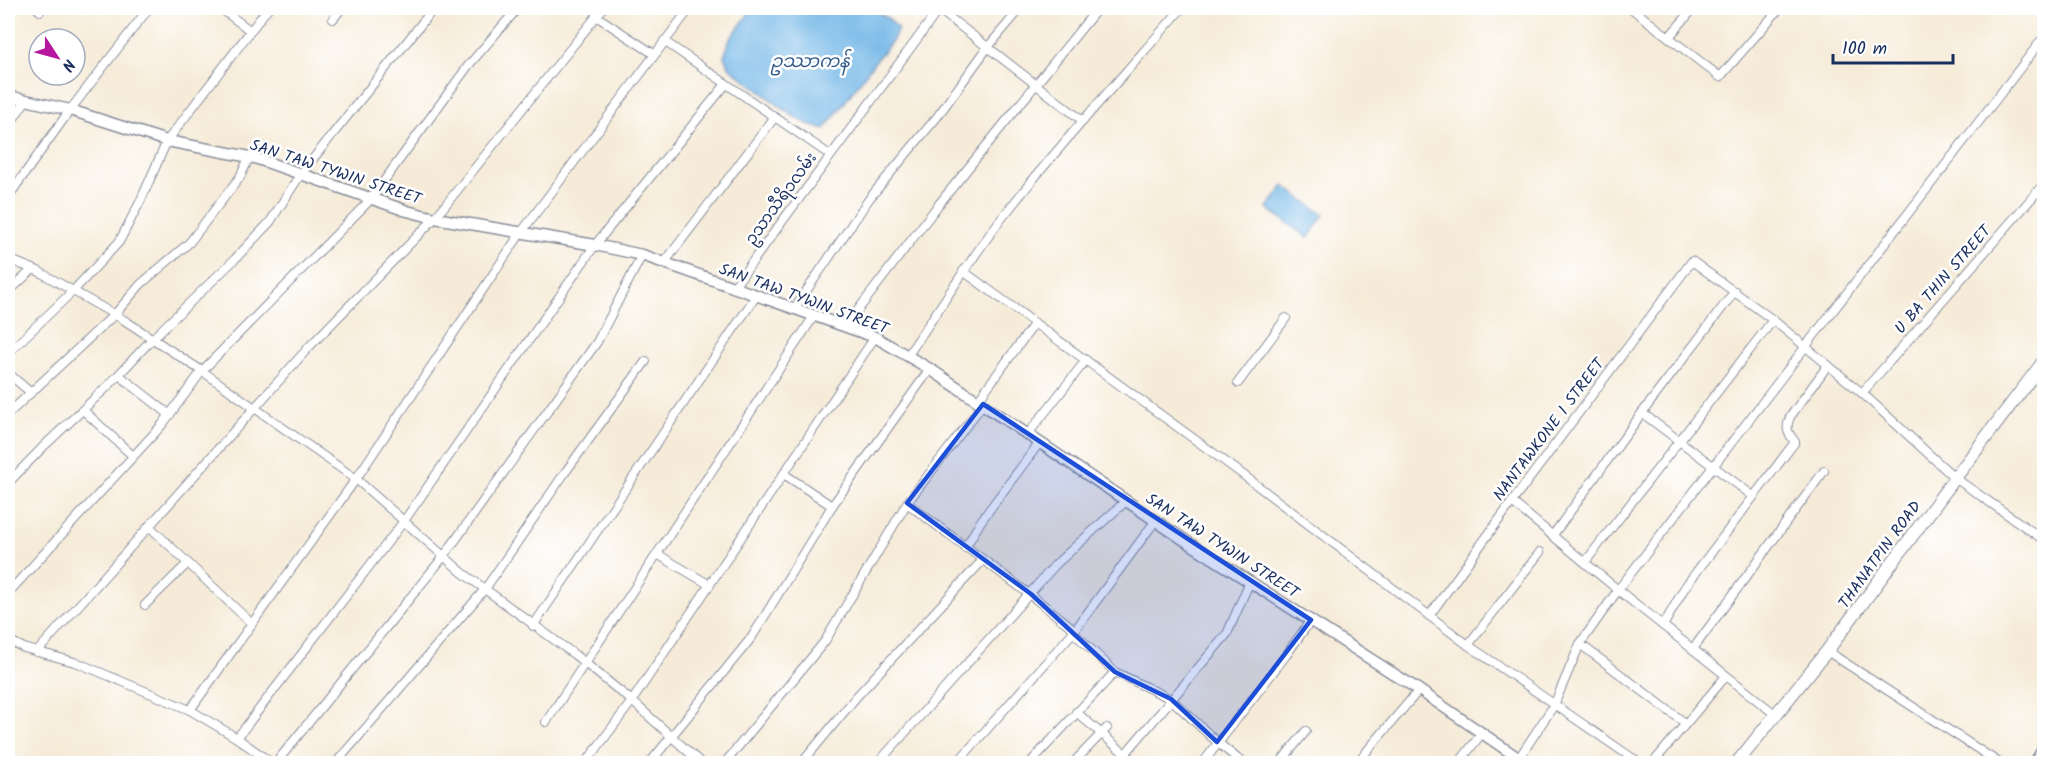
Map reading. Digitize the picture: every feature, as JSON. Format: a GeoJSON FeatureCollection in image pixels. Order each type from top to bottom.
{"type":"FeatureCollection","features":[{"type":"Feature","properties":{"kind":"main road","name":"THANATPIN ROAD"},"geometry":{"type":"LineString","coordinates":[[1736,764],[1827,651],[2044,361]]}},
{"type":"Feature","properties":{"kind":"street"},"geometry":{"type":"LineString","coordinates":[[8,197],[70,110],[149,8]]}},
{"type":"Feature","properties":{"kind":"street"},"geometry":{"type":"LineString","coordinates":[[220,8],[251,31]]}},
{"type":"Feature","properties":{"kind":"street"},"geometry":{"type":"LineString","coordinates":[[8,353],[73,291],[119,242],[167,141],[268,8]]}},
{"type":"Feature","properties":{"kind":"street"},"geometry":{"type":"LineString","coordinates":[[333,19],[342,8]]}},
{"type":"Feature","properties":{"kind":"street"},"geometry":{"type":"LineString","coordinates":[[8,483],[119,375],[270,222],[300,175],[434,8]]}},
{"type":"Feature","properties":{"kind":"street"},"geometry":{"type":"LineString","coordinates":[[8,593],[170,415],[202,371],[370,200],[468,66],[518,8]]}},
{"type":"Feature","properties":{"kind":"street"},"geometry":{"type":"LineString","coordinates":[[37,652],[253,408],[435,218],[603,8]]}},
{"type":"Feature","properties":{"kind":"street"},"geometry":{"type":"LineString","coordinates":[[190,710],[356,478],[520,234],[690,8]]}},
{"type":"Feature","properties":{"kind":"street"},"geometry":{"type":"LineString","coordinates":[[939,8],[1083,122]]}},
{"type":"Feature","properties":{"kind":"street","name":"ဥသာသီရိ၁လမ်း"},"geometry":{"type":"LineString","coordinates":[[733,288],[939,8]]}},
{"type":"Feature","properties":{"kind":"street"},"geometry":{"type":"LineString","coordinates":[[794,309],[869,199],[937,117],[988,47],[1021,8]]}},
{"type":"Feature","properties":{"kind":"street"},"geometry":{"type":"LineString","coordinates":[[845,327],[939,204],[1098,8]]}},
{"type":"Feature","properties":{"kind":"street"},"geometry":{"type":"LineString","coordinates":[[908,355],[963,271],[999,222],[1182,8]]}},
{"type":"Feature","properties":{"kind":"street"},"geometry":{"type":"LineString","coordinates":[[1632,8],[1720,77],[1780,8]]}},
{"type":"Feature","properties":{"kind":"street"},"geometry":{"type":"LineString","coordinates":[[1669,37],[1694,8]]}},
{"type":"Feature","properties":{"kind":"street"},"geometry":{"type":"LineString","coordinates":[[596,16],[654,54]]}},
{"type":"Feature","properties":{"kind":"street"},"geometry":{"type":"LineString","coordinates":[[1523,761],[1554,705],[1580,644],[1618,590],[2044,37]]}},
{"type":"Feature","properties":{"kind":"street"},"geometry":{"type":"LineString","coordinates":[[664,41],[830,155]]}},
{"type":"Feature","properties":{"kind":"street"},"geometry":{"type":"LineString","coordinates":[[237,738],[404,522],[595,245],[726,84]]}},
{"type":"Feature","properties":{"kind":"street","name":"SAN TAW TYWIN STREET"},"geometry":{"type":"LineString","coordinates":[[8,96],[70,110],[167,141],[249,158],[370,200],[435,218],[642,255],[875,337],[930,369],[1126,501],[1419,690],[1523,761]]}},
{"type":"Feature","properties":{"kind":"street"},"geometry":{"type":"LineString","coordinates":[[8,127],[26,100]]}},
{"type":"Feature","properties":{"kind":"street"},"geometry":{"type":"LineString","coordinates":[[665,262],[774,118]]}},
{"type":"Feature","properties":{"kind":"street"},"geometry":{"type":"LineString","coordinates":[[8,414],[115,314],[141,284],[189,243],[240,177],[249,158]]}},
{"type":"Feature","properties":{"kind":"street","name":"U BA THIN STREET"},"geometry":{"type":"LineString","coordinates":[[1862,393],[2044,184]]}},
{"type":"Feature","properties":{"kind":"street"},"geometry":{"type":"LineString","coordinates":[[8,640],[37,652],[78,663],[190,710],[237,738],[274,764],[444,556],[597,342],[642,255]]}},
{"type":"Feature","properties":{"kind":"street"},"geometry":{"type":"LineString","coordinates":[[8,260],[33,269],[115,314],[202,371],[356,478],[463,573],[632,701],[702,764]]}},
{"type":"Feature","properties":{"kind":"street","name":"NANTAWKONE 1 STREET"},"geometry":{"type":"LineString","coordinates":[[1429,616],[1692,261],[1735,291]]}},
{"type":"Feature","properties":{"kind":"street"},"geometry":{"type":"LineString","coordinates":[[8,292],[33,269]]}},
{"type":"Feature","properties":{"kind":"street"},"geometry":{"type":"LineString","coordinates":[[963,271],[1234,468],[1467,645],[1641,764]]}},
{"type":"Feature","properties":{"kind":"street"},"geometry":{"type":"LineString","coordinates":[[1553,535],[1735,291],[1862,393],[1955,478],[2044,540]]}},
{"type":"Feature","properties":{"kind":"street"},"geometry":{"type":"LineString","coordinates":[[533,626],[756,296]]}},
{"type":"Feature","properties":{"kind":"street"},"geometry":{"type":"LineString","coordinates":[[546,722],[814,316]]}},
{"type":"Feature","properties":{"kind":"street"},"geometry":{"type":"LineString","coordinates":[[1238,382],[1286,318]]}},
{"type":"Feature","properties":{"kind":"street"},"geometry":{"type":"LineString","coordinates":[[1586,561],[1773,320]]}},
{"type":"Feature","properties":{"kind":"street"},"geometry":{"type":"LineString","coordinates":[[724,764],[825,641],[907,503],[1035,323]]}},
{"type":"Feature","properties":{"kind":"street"},"geometry":{"type":"LineString","coordinates":[[585,764],[632,701],[875,337]]}},
{"type":"Feature","properties":{"kind":"street"},"geometry":{"type":"LineString","coordinates":[[1028,434],[1086,360]]}},
{"type":"Feature","properties":{"kind":"street"},"geometry":{"type":"LineString","coordinates":[[335,764],[485,589],[564,474],[646,361]]}},
{"type":"Feature","properties":{"kind":"street"},"geometry":{"type":"LineString","coordinates":[[1664,626],[1685,587],[1795,442],[1787,433],[1786,425],[1828,365]]}},
{"type":"Feature","properties":{"kind":"street"},"geometry":{"type":"LineString","coordinates":[[649,764],[752,637],[832,506],[930,369]]}},
{"type":"Feature","properties":{"kind":"street"},"geometry":{"type":"LineString","coordinates":[[8,373],[30,392]]}},
{"type":"Feature","properties":{"kind":"street"},"geometry":{"type":"LineString","coordinates":[[119,375],[170,415]]}},
{"type":"Feature","properties":{"kind":"street"},"geometry":{"type":"LineString","coordinates":[[83,410],[133,456]]}},
{"type":"Feature","properties":{"kind":"street"},"geometry":{"type":"LineString","coordinates":[[1642,413],[1753,496]]}},
{"type":"Feature","properties":{"kind":"street"},"geometry":{"type":"LineString","coordinates":[[965,548],[981,521],[1040,442]]}},
{"type":"Feature","properties":{"kind":"street"},"geometry":{"type":"LineString","coordinates":[[1693,649],[1824,471]]}},
{"type":"Feature","properties":{"kind":"street"},"geometry":{"type":"LineString","coordinates":[[784,474],[832,506]]}},
{"type":"Feature","properties":{"kind":"street"},"geometry":{"type":"LineString","coordinates":[[877,764],[1056,564],[1126,501]]}},
{"type":"Feature","properties":{"kind":"street"},"geometry":{"type":"LineString","coordinates":[[1512,502],[1586,561],[1618,590],[1776,715]]}},
{"type":"Feature","properties":{"kind":"street"},"geometry":{"type":"LineString","coordinates":[[907,503],[982,561],[1031,594],[1074,631],[1115,672],[1171,699],[1244,764]]}},
{"type":"Feature","properties":{"kind":"street"},"geometry":{"type":"LineString","coordinates":[[956,764],[1074,631],[1156,520]]}},
{"type":"Feature","properties":{"kind":"street"},"geometry":{"type":"LineString","coordinates":[[149,526],[251,623]]}},
{"type":"Feature","properties":{"kind":"street"},"geometry":{"type":"LineString","coordinates":[[1467,645],[1540,552]]}},
{"type":"Feature","properties":{"kind":"street"},"geometry":{"type":"LineString","coordinates":[[657,554],[710,585]]}},
{"type":"Feature","properties":{"kind":"street"},"geometry":{"type":"LineString","coordinates":[[801,764],[857,696],[982,561]]}},
{"type":"Feature","properties":{"kind":"street"},"geometry":{"type":"LineString","coordinates":[[145,604],[188,563]]}},
{"type":"Feature","properties":{"kind":"street"},"geometry":{"type":"LineString","coordinates":[[1126,753],[1227,634],[1251,581]]}},
{"type":"Feature","properties":{"kind":"street"},"geometry":{"type":"LineString","coordinates":[[1202,764],[1311,620]]}},
{"type":"Feature","properties":{"kind":"street"},"geometry":{"type":"LineString","coordinates":[[1580,644],[1685,723]]}},
{"type":"Feature","properties":{"kind":"street"},"geometry":{"type":"LineString","coordinates":[[1827,651],[2001,764]]}},
{"type":"Feature","properties":{"kind":"street"},"geometry":{"type":"LineString","coordinates":[[1029,764],[1115,672]]}},
{"type":"Feature","properties":{"kind":"street"},"geometry":{"type":"LineString","coordinates":[[1652,764],[1726,676]]}},
{"type":"Feature","properties":{"kind":"street"},"geometry":{"type":"LineString","coordinates":[[1356,764],[1419,690]]}},
{"type":"Feature","properties":{"kind":"street"},"geometry":{"type":"LineString","coordinates":[[1076,712],[1105,730],[1137,764]]}},
{"type":"Feature","properties":{"kind":"street"},"geometry":{"type":"LineString","coordinates":[[1072,764],[1105,730]]}},
{"type":"Feature","properties":{"kind":"street"},"geometry":{"type":"LineString","coordinates":[[1279,764],[1306,731]]}},
{"type":"Feature","properties":{"kind":"street"},"geometry":{"type":"LineString","coordinates":[[1458,764],[1482,733]]}},
{"type":"Feature","properties":{"kind":"street"},"geometry":{"type":"LineString","coordinates":[[2034,764],[2044,748]]}},
{"type":"Feature","properties":{"kind":"highlighted area"},"geometry":{"type":"Polygon","coordinates":[[[983,404],[1311,620],[1217,742],[1171,699],[1115,672],[1031,594],[907,503],[983,404]]]}},
{"type":"Feature","properties":{"kind":"water","name":"ဥဿာကန်"},"geometry":{"type":"Polygon","coordinates":[[[753,8],[871,8],[889,19],[898,29],[893,40],[825,129],[811,126],[790,114],[730,68],[724,57],[730,39],[753,8]]]}},
{"type":"Feature","properties":{"kind":"water"},"geometry":{"type":"Polygon","coordinates":[[[1284,186],[1324,215],[1308,238],[1267,208],[1284,186]]]}}]}
